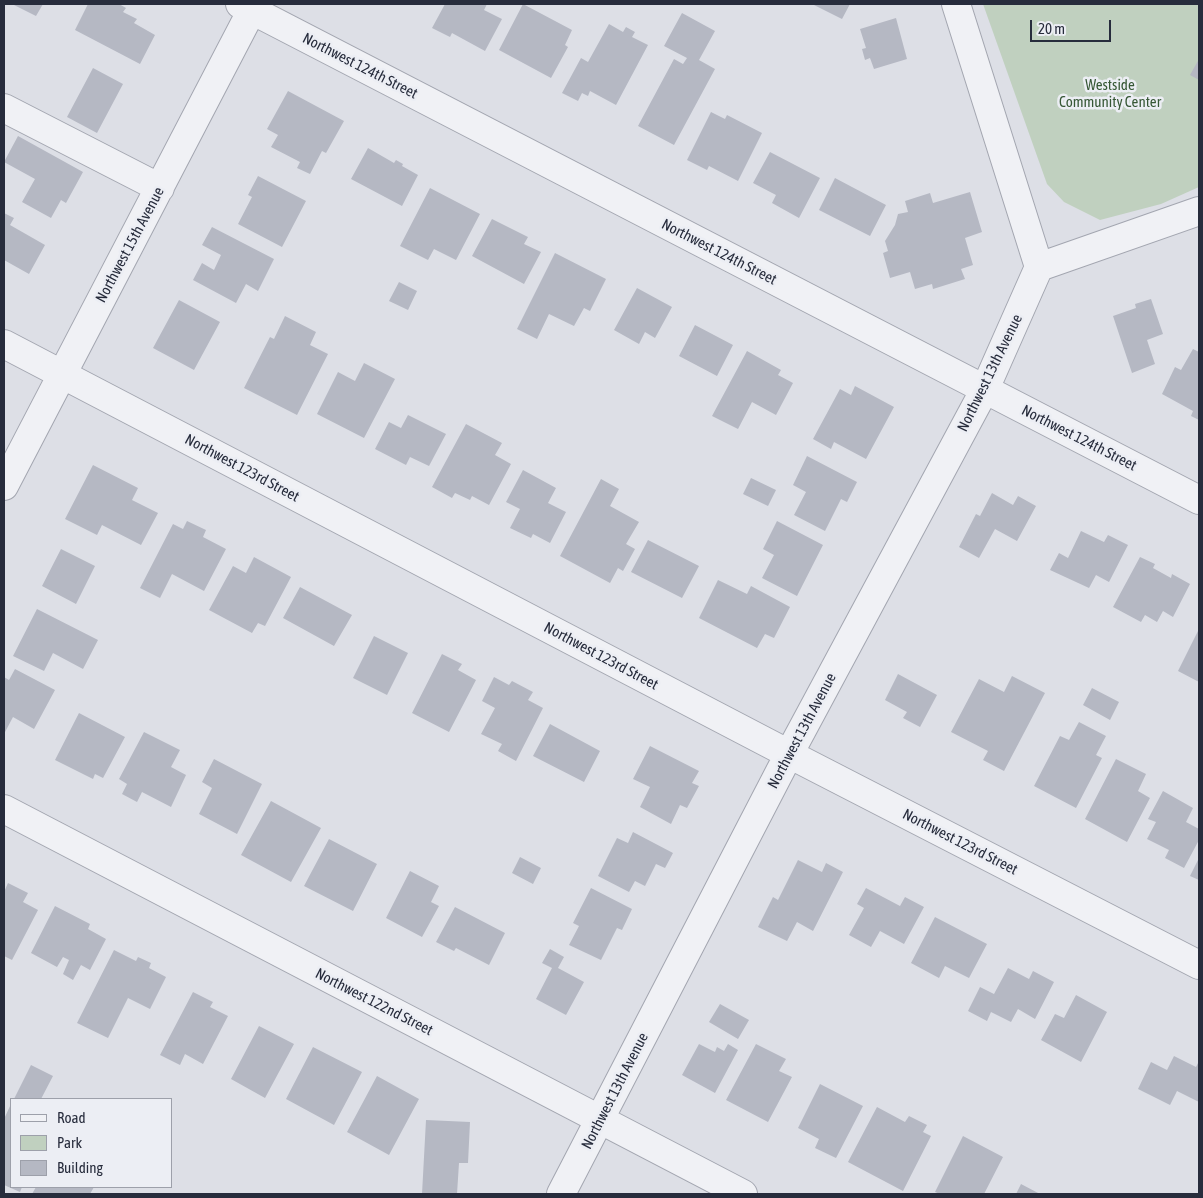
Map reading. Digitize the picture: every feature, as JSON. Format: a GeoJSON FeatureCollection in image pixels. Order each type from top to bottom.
{"type":"FeatureCollection","features":[{"type":"Feature","properties":{"kind":"street"},"geometry":{"type":"LineString","coordinates":[[956,4],[1039,267],[1199,211]]}},
{"type":"Feature","properties":{"kind":"street","name":"Northwest 15th Avenue"},"geometry":{"type":"LineString","coordinates":[[4,486],[160,188],[249,6]]}},
{"type":"Feature","properties":{"kind":"street","name":"Northwest 124th Street"},"geometry":{"type":"LineString","coordinates":[[249,6],[1199,500]]}},
{"type":"Feature","properties":{"kind":"street"},"geometry":{"type":"LineString","coordinates":[[4,108],[160,188]]}},
{"type":"Feature","properties":{"kind":"street","name":"Northwest 13th Avenue"},"geometry":{"type":"LineString","coordinates":[[561,1194],[789,754],[985,389],[1039,267]]}},
{"type":"Feature","properties":{"kind":"street","name":"Northwest 123rd Street"},"geometry":{"type":"LineString","coordinates":[[4,344],[789,754],[1199,965]]}},
{"type":"Feature","properties":{"kind":"street","name":"Northwest 122nd Street"},"geometry":{"type":"LineString","coordinates":[[4,810],[743,1194]]}},
{"type":"Feature","properties":{"kind":"green space","name":"Westside Community Center"},"geometry":{"type":"Polygon","coordinates":[[[983,4],[1199,4],[1199,187],[1161,204],[1100,220],[1064,202],[1047,184],[983,4]]]}},
{"type":"Feature","properties":{"kind":"building"},"geometry":{"type":"Polygon","coordinates":[[[12,4],[43,4],[36,16],[12,4]]]}},
{"type":"Feature","properties":{"kind":"building"},"geometry":{"type":"Polygon","coordinates":[[[88,4],[119,4],[126,8],[123,12],[137,19],[134,23],[155,35],[140,64],[75,30],[88,4]]]}},
{"type":"Feature","properties":{"kind":"building"},"geometry":{"type":"Polygon","coordinates":[[[445,4],[487,4],[484,10],[502,19],[485,51],[452,33],[450,37],[432,28],[445,4]]]}},
{"type":"Feature","properties":{"kind":"building"},"geometry":{"type":"Polygon","coordinates":[[[523,4],[572,30],[565,45],[568,47],[551,78],[499,50],[523,4]]]}},
{"type":"Feature","properties":{"kind":"building"},"geometry":{"type":"Polygon","coordinates":[[[812,4],[850,4],[842,19],[812,4]]]}},
{"type":"Feature","properties":{"kind":"building"},"geometry":{"type":"Polygon","coordinates":[[[682,13],[715,31],[699,60],[715,69],[674,145],[638,126],[674,59],[683,64],[687,58],[664,46],[682,13]]]}},
{"type":"Feature","properties":{"kind":"building"},"geometry":{"type":"Polygon","coordinates":[[[896,18],[907,59],[874,69],[870,58],[865,60],[862,49],[866,48],[860,29],[896,18]]]}},
{"type":"Feature","properties":{"kind":"building"},"geometry":{"type":"Polygon","coordinates":[[[609,24],[623,32],[626,27],[635,32],[632,37],[648,45],[616,105],[590,91],[588,96],[582,93],[578,101],[562,93],[581,58],[588,62],[609,24]]]}},
{"type":"Feature","properties":{"kind":"building"},"geometry":{"type":"Polygon","coordinates":[[[1199,59],[1199,80],[1190,75],[1199,59]]]}},
{"type":"Feature","properties":{"kind":"building"},"geometry":{"type":"Polygon","coordinates":[[[93,68],[123,84],[97,133],[67,117],[93,68]]]}},
{"type":"Feature","properties":{"kind":"building"},"geometry":{"type":"Polygon","coordinates":[[[288,91],[344,121],[326,153],[322,151],[310,174],[297,168],[300,162],[271,147],[278,135],[267,129],[288,91]]]}},
{"type":"Feature","properties":{"kind":"building"},"geometry":{"type":"Polygon","coordinates":[[[711,112],[725,119],[727,115],[762,133],[738,181],[709,166],[707,170],[687,160],[711,112]]]}},
{"type":"Feature","properties":{"kind":"building"},"geometry":{"type":"Polygon","coordinates":[[[18,136],[83,172],[66,203],[61,200],[51,218],[22,202],[35,179],[4,162],[18,136]]]}},
{"type":"Feature","properties":{"kind":"building"},"geometry":{"type":"Polygon","coordinates":[[[368,148],[394,163],[396,160],[403,164],[402,166],[418,175],[402,206],[351,179],[368,148]]]}},
{"type":"Feature","properties":{"kind":"building"},"geometry":{"type":"Polygon","coordinates":[[[770,152],[820,178],[799,218],[772,203],[776,195],[753,183],[770,152]]]}},
{"type":"Feature","properties":{"kind":"building"},"geometry":{"type":"Polygon","coordinates":[[[258,176],[306,201],[282,247],[238,224],[252,197],[248,195],[258,176]]]}},
{"type":"Feature","properties":{"kind":"building"},"geometry":{"type":"Polygon","coordinates":[[[835,178],[886,205],[870,236],[819,210],[835,178]]]}},
{"type":"Feature","properties":{"kind":"building"},"geometry":{"type":"Polygon","coordinates":[[[430,188],[480,214],[456,260],[434,249],[428,260],[400,246],[430,188]]]}},
{"type":"Feature","properties":{"kind":"building"},"geometry":{"type":"Polygon","coordinates":[[[970,192],[982,232],[965,238],[973,265],[961,269],[965,279],[933,289],[932,284],[915,289],[910,272],[890,278],[883,253],[888,251],[885,241],[895,225],[898,214],[908,212],[905,201],[930,193],[933,203],[970,192]]]}},
{"type":"Feature","properties":{"kind":"building"},"geometry":{"type":"Polygon","coordinates":[[[4,213],[14,218],[10,225],[45,245],[29,274],[4,260],[4,213]]]}},
{"type":"Feature","properties":{"kind":"building"},"geometry":{"type":"Polygon","coordinates":[[[492,219],[528,237],[524,244],[541,252],[524,284],[472,256],[492,219]]]}},
{"type":"Feature","properties":{"kind":"building"},"geometry":{"type":"Polygon","coordinates":[[[212,227],[274,259],[258,291],[246,284],[236,303],[193,280],[202,263],[214,270],[221,255],[202,245],[212,227]]]}},
{"type":"Feature","properties":{"kind":"building"},"geometry":{"type":"Polygon","coordinates":[[[555,253],[606,279],[590,311],[584,308],[574,326],[549,314],[537,339],[517,329],[555,253]]]}},
{"type":"Feature","properties":{"kind":"building"},"geometry":{"type":"Polygon","coordinates":[[[399,282],[417,291],[408,310],[389,301],[399,282]]]}},
{"type":"Feature","properties":{"kind":"building"},"geometry":{"type":"Polygon","coordinates":[[[637,288],[672,307],[655,338],[645,332],[639,344],[614,330],[637,288]]]}},
{"type":"Feature","properties":{"kind":"building"},"geometry":{"type":"Polygon","coordinates":[[[1151,299],[1163,334],[1147,340],[1155,364],[1132,373],[1113,316],[1136,308],[1135,304],[1151,299]]]}},
{"type":"Feature","properties":{"kind":"building"},"geometry":{"type":"Polygon","coordinates":[[[179,300],[220,322],[194,370],[153,348],[179,300]]]}},
{"type":"Feature","properties":{"kind":"building"},"geometry":{"type":"Polygon","coordinates":[[[285,316],[316,332],[310,345],[328,354],[297,415],[244,388],[270,337],[274,339],[285,316]]]}},
{"type":"Feature","properties":{"kind":"building"},"geometry":{"type":"Polygon","coordinates":[[[695,325],[733,345],[717,376],[679,356],[695,325]]]}},
{"type":"Feature","properties":{"kind":"building"},"geometry":{"type":"Polygon","coordinates":[[[1193,349],[1199,352],[1199,420],[1191,416],[1193,411],[1162,394],[1175,367],[1181,370],[1193,349]]]}},
{"type":"Feature","properties":{"kind":"building"},"geometry":{"type":"Polygon","coordinates":[[[747,351],[781,370],[778,375],[793,383],[776,415],[752,402],[738,429],[712,416],[747,351]]]}},
{"type":"Feature","properties":{"kind":"building"},"geometry":{"type":"Polygon","coordinates":[[[364,363],[395,379],[364,438],[317,414],[338,372],[355,381],[364,363]]]}},
{"type":"Feature","properties":{"kind":"building"},"geometry":{"type":"Polygon","coordinates":[[[855,386],[894,407],[866,459],[834,442],[831,449],[813,439],[840,389],[851,395],[855,386]]]}},
{"type":"Feature","properties":{"kind":"building"},"geometry":{"type":"Polygon","coordinates":[[[408,415],[446,434],[429,466],[410,457],[406,465],[375,449],[389,422],[401,428],[408,415]]]}},
{"type":"Feature","properties":{"kind":"building"},"geometry":{"type":"Polygon","coordinates":[[[466,424],[502,443],[495,455],[511,464],[489,505],[472,496],[470,500],[455,493],[452,498],[432,487],[466,424]]]}},
{"type":"Feature","properties":{"kind":"building"},"geometry":{"type":"Polygon","coordinates":[[[807,456],[857,482],[847,502],[841,499],[825,531],[794,515],[806,492],[793,485],[807,456]]]}},
{"type":"Feature","properties":{"kind":"building"},"geometry":{"type":"Polygon","coordinates":[[[93,465],[138,488],[132,500],[158,513],[141,545],[102,525],[97,535],[65,519],[93,465]]]}},
{"type":"Feature","properties":{"kind":"building"},"geometry":{"type":"Polygon","coordinates":[[[523,470],[556,488],[548,503],[566,512],[550,543],[533,534],[531,538],[510,528],[520,509],[506,502],[523,470]]]}},
{"type":"Feature","properties":{"kind":"building"},"geometry":{"type":"Polygon","coordinates":[[[751,478],[776,490],[768,506],[743,494],[751,478]]]}},
{"type":"Feature","properties":{"kind":"building"},"geometry":{"type":"Polygon","coordinates":[[[601,479],[619,489],[610,506],[639,522],[626,544],[635,549],[623,571],[618,568],[610,583],[560,556],[601,479]]]}},
{"type":"Feature","properties":{"kind":"building"},"geometry":{"type":"Polygon","coordinates":[[[992,493],[1013,505],[1018,496],[1036,506],[1017,541],[995,529],[979,558],[959,547],[976,514],[980,516],[992,493]]]}},
{"type":"Feature","properties":{"kind":"building"},"geometry":{"type":"Polygon","coordinates":[[[187,521],[206,530],[203,537],[226,549],[204,591],[172,574],[160,598],[140,588],[173,524],[183,529],[187,521]]]}},
{"type":"Feature","properties":{"kind":"building"},"geometry":{"type":"Polygon","coordinates":[[[777,521],[823,545],[797,596],[762,578],[774,555],[763,549],[777,521]]]}},
{"type":"Feature","properties":{"kind":"building"},"geometry":{"type":"Polygon","coordinates":[[[1081,531],[1104,542],[1108,535],[1128,545],[1109,582],[1096,575],[1089,588],[1050,570],[1059,553],[1068,558],[1081,531]]]}},
{"type":"Feature","properties":{"kind":"building"},"geometry":{"type":"Polygon","coordinates":[[[648,540],[699,566],[682,598],[631,572],[648,540]]]}},
{"type":"Feature","properties":{"kind":"building"},"geometry":{"type":"Polygon","coordinates":[[[61,549],[95,566],[76,604],[42,586],[61,549]]]}},
{"type":"Feature","properties":{"kind":"building"},"geometry":{"type":"Polygon","coordinates":[[[254,557],[291,577],[265,626],[258,623],[252,633],[209,610],[233,566],[246,573],[254,557]]]}},
{"type":"Feature","properties":{"kind":"building"},"geometry":{"type":"Polygon","coordinates":[[[1140,557],[1155,564],[1153,568],[1171,578],[1172,574],[1190,584],[1173,617],[1163,611],[1157,622],[1145,615],[1141,622],[1113,607],[1140,557]]]}},
{"type":"Feature","properties":{"kind":"building"},"geometry":{"type":"Polygon","coordinates":[[[718,580],[747,594],[751,586],[790,607],[774,638],[765,634],[757,648],[699,618],[718,580]]]}},
{"type":"Feature","properties":{"kind":"building"},"geometry":{"type":"Polygon","coordinates":[[[300,587],[352,615],[334,646],[283,618],[300,587]]]}},
{"type":"Feature","properties":{"kind":"building"},"geometry":{"type":"Polygon","coordinates":[[[37,609],[98,640],[83,669],[53,653],[44,671],[13,656],[37,609]]]}},
{"type":"Feature","properties":{"kind":"building"},"geometry":{"type":"Polygon","coordinates":[[[1199,629],[1199,682],[1178,671],[1199,629]]]}},
{"type":"Feature","properties":{"kind":"building"},"geometry":{"type":"Polygon","coordinates":[[[374,636],[408,653],[387,695],[353,678],[374,636]]]}},
{"type":"Feature","properties":{"kind":"building"},"geometry":{"type":"Polygon","coordinates":[[[442,654],[462,664],[458,670],[476,680],[449,732],[412,713],[442,654]]]}},
{"type":"Feature","properties":{"kind":"building"},"geometry":{"type":"Polygon","coordinates":[[[15,669],[55,690],[34,729],[13,717],[4,734],[4,677],[9,680],[15,669]]]}},
{"type":"Feature","properties":{"kind":"building"},"geometry":{"type":"Polygon","coordinates":[[[898,674],[937,695],[920,727],[903,718],[907,712],[885,700],[898,674]]]}},
{"type":"Feature","properties":{"kind":"building"},"geometry":{"type":"Polygon","coordinates":[[[1012,676],[1045,693],[1004,771],[983,760],[988,751],[951,732],[979,679],[1004,692],[1012,676]]]}},
{"type":"Feature","properties":{"kind":"building"},"geometry":{"type":"Polygon","coordinates":[[[494,677],[509,685],[512,681],[533,692],[528,700],[543,708],[516,761],[498,751],[502,744],[481,734],[495,708],[482,701],[494,677]]]}},
{"type":"Feature","properties":{"kind":"building"},"geometry":{"type":"Polygon","coordinates":[[[1092,688],[1119,702],[1110,720],[1083,705],[1092,688]]]}},
{"type":"Feature","properties":{"kind":"building"},"geometry":{"type":"Polygon","coordinates":[[[79,713],[125,737],[103,778],[95,774],[93,779],[55,760],[79,713]]]}},
{"type":"Feature","properties":{"kind":"building"},"geometry":{"type":"Polygon","coordinates":[[[1079,722],[1106,736],[1096,755],[1102,758],[1076,808],[1034,786],[1060,736],[1069,740],[1079,722]]]}},
{"type":"Feature","properties":{"kind":"building"},"geometry":{"type":"Polygon","coordinates":[[[550,724],[600,751],[584,782],[533,756],[550,724]]]}},
{"type":"Feature","properties":{"kind":"building"},"geometry":{"type":"Polygon","coordinates":[[[144,732],[180,750],[171,767],[186,775],[171,807],[142,792],[137,802],[122,794],[127,784],[119,779],[144,732]]]}},
{"type":"Feature","properties":{"kind":"building"},"geometry":{"type":"Polygon","coordinates":[[[650,746],[699,771],[692,783],[699,786],[687,808],[680,805],[671,824],[640,807],[650,787],[633,779],[650,746]]]}},
{"type":"Feature","properties":{"kind":"building"},"geometry":{"type":"Polygon","coordinates":[[[214,759],[262,784],[237,834],[199,814],[212,788],[202,782],[214,759]]]}},
{"type":"Feature","properties":{"kind":"building"},"geometry":{"type":"Polygon","coordinates":[[[1116,759],[1146,774],[1138,791],[1150,798],[1127,842],[1085,819],[1116,759]]]}},
{"type":"Feature","properties":{"kind":"building"},"geometry":{"type":"Polygon","coordinates":[[[1163,791],[1193,808],[1186,822],[1199,829],[1199,840],[1184,868],[1165,858],[1169,850],[1147,839],[1156,822],[1148,819],[1163,791]]]}},
{"type":"Feature","properties":{"kind":"building"},"geometry":{"type":"Polygon","coordinates":[[[271,801],[321,828],[291,882],[241,855],[271,801]]]}},
{"type":"Feature","properties":{"kind":"building"},"geometry":{"type":"Polygon","coordinates":[[[633,832],[673,853],[665,868],[656,864],[645,886],[635,881],[629,892],[598,876],[617,838],[628,843],[633,832]]]}},
{"type":"Feature","properties":{"kind":"building"},"geometry":{"type":"Polygon","coordinates":[[[329,839],[377,864],[353,911],[304,886],[329,839]]]}},
{"type":"Feature","properties":{"kind":"building"},"geometry":{"type":"Polygon","coordinates":[[[520,857],[541,868],[533,884],[512,873],[520,857]]]}},
{"type":"Feature","properties":{"kind":"building"},"geometry":{"type":"Polygon","coordinates":[[[1199,858],[1199,880],[1190,876],[1199,858]]]}},
{"type":"Feature","properties":{"kind":"building"},"geometry":{"type":"Polygon","coordinates":[[[798,860],[822,872],[826,863],[843,872],[813,931],[797,922],[787,941],[758,927],[773,897],[778,900],[798,860]]]}},
{"type":"Feature","properties":{"kind":"building"},"geometry":{"type":"Polygon","coordinates":[[[410,871],[439,886],[431,902],[439,906],[422,937],[386,918],[410,871]]]}},
{"type":"Feature","properties":{"kind":"building"},"geometry":{"type":"Polygon","coordinates":[[[8,883],[28,893],[23,902],[38,910],[12,960],[4,956],[4,892],[8,883]]]}},
{"type":"Feature","properties":{"kind":"building"},"geometry":{"type":"Polygon","coordinates":[[[591,888],[632,909],[622,930],[617,928],[601,960],[569,945],[579,926],[573,923],[591,888]]]}},
{"type":"Feature","properties":{"kind":"building"},"geometry":{"type":"Polygon","coordinates":[[[866,888],[900,906],[905,897],[924,907],[904,944],[880,931],[871,947],[849,935],[864,908],[857,904],[866,888]]]}},
{"type":"Feature","properties":{"kind":"building"},"geometry":{"type":"Polygon","coordinates":[[[55,906],[90,924],[88,929],[106,939],[90,970],[81,965],[73,980],[63,974],[69,960],[63,957],[57,967],[31,953],[55,906]]]}},
{"type":"Feature","properties":{"kind":"building"},"geometry":{"type":"Polygon","coordinates":[[[455,907],[505,933],[489,965],[456,948],[454,951],[436,942],[455,907]]]}},
{"type":"Feature","properties":{"kind":"building"},"geometry":{"type":"Polygon","coordinates":[[[935,917],[987,944],[969,978],[945,966],[939,978],[911,963],[935,917]]]}},
{"type":"Feature","properties":{"kind":"building"},"geometry":{"type":"Polygon","coordinates":[[[550,949],[564,957],[558,968],[584,982],[566,1015],[536,999],[552,968],[542,963],[550,949]]]}},
{"type":"Feature","properties":{"kind":"building"},"geometry":{"type":"Polygon","coordinates":[[[114,950],[136,961],[138,957],[151,963],[149,968],[166,977],[150,1009],[128,998],[108,1038],[77,1023],[114,950]]]}},
{"type":"Feature","properties":{"kind":"building"},"geometry":{"type":"Polygon","coordinates":[[[1008,968],[1029,979],[1033,971],[1054,982],[1035,1019],[1018,1009],[1011,1022],[991,1012],[987,1021],[968,1011],[980,987],[994,994],[1008,968]]]}},
{"type":"Feature","properties":{"kind":"building"},"geometry":{"type":"Polygon","coordinates":[[[193,992],[213,1002],[210,1007],[228,1016],[203,1064],[185,1054],[180,1065],[160,1055],[193,992]]]}},
{"type":"Feature","properties":{"kind":"building"},"geometry":{"type":"Polygon","coordinates":[[[1076,995],[1107,1012],[1081,1062],[1041,1040],[1055,1014],[1064,1018],[1076,995]]]}},
{"type":"Feature","properties":{"kind":"building"},"geometry":{"type":"Polygon","coordinates":[[[720,1004],[749,1020],[738,1039],[709,1022],[720,1004]]]}},
{"type":"Feature","properties":{"kind":"building"},"geometry":{"type":"Polygon","coordinates":[[[259,1026],[294,1044],[265,1098],[231,1079],[259,1026]]]}},
{"type":"Feature","properties":{"kind":"building"},"geometry":{"type":"Polygon","coordinates":[[[699,1044],[715,1052],[717,1047],[724,1051],[728,1044],[738,1050],[715,1093],[682,1075],[699,1044]]]}},
{"type":"Feature","properties":{"kind":"building"},"geometry":{"type":"Polygon","coordinates":[[[756,1044],[786,1059],[779,1071],[792,1077],[768,1122],[726,1100],[756,1044]]]}},
{"type":"Feature","properties":{"kind":"building"},"geometry":{"type":"Polygon","coordinates":[[[313,1047],[362,1072],[334,1125],[286,1099],[313,1047]]]}},
{"type":"Feature","properties":{"kind":"building"},"geometry":{"type":"Polygon","coordinates":[[[1174,1056],[1196,1067],[1199,1061],[1199,1102],[1177,1091],[1170,1105],[1138,1089],[1151,1062],[1167,1070],[1174,1056]]]}},
{"type":"Feature","properties":{"kind":"building"},"geometry":{"type":"Polygon","coordinates":[[[31,1065],[53,1076],[42,1098],[14,1098],[31,1065]]]}},
{"type":"Feature","properties":{"kind":"building"},"geometry":{"type":"Polygon","coordinates":[[[377,1076],[419,1099],[389,1155],[347,1132],[377,1076]]]}},
{"type":"Feature","properties":{"kind":"building"},"geometry":{"type":"Polygon","coordinates":[[[820,1084],[863,1106],[836,1158],[815,1148],[819,1139],[798,1128],[820,1084]]]}},
{"type":"Feature","properties":{"kind":"building"},"geometry":{"type":"Polygon","coordinates":[[[10,1106],[10,1188],[4,1185],[4,1119],[10,1106]]]}},
{"type":"Feature","properties":{"kind":"building"},"geometry":{"type":"Polygon","coordinates":[[[877,1107],[905,1122],[909,1116],[927,1125],[923,1132],[931,1136],[903,1191],[848,1162],[877,1107]]]}},
{"type":"Feature","properties":{"kind":"building"},"geometry":{"type":"Polygon","coordinates":[[[426,1120],[470,1122],[468,1163],[459,1163],[457,1194],[422,1194],[426,1120]]]}},
{"type":"Feature","properties":{"kind":"building"},"geometry":{"type":"Polygon","coordinates":[[[963,1136],[1003,1157],[984,1194],[940,1194],[935,1192],[963,1136]]]}},
{"type":"Feature","properties":{"kind":"building"},"geometry":{"type":"Polygon","coordinates":[[[1021,1184],[1040,1194],[1016,1194],[1021,1184]]]}},
{"type":"Feature","properties":{"kind":"building"},"geometry":{"type":"Polygon","coordinates":[[[11,1188],[22,1188],[20,1192],[11,1188]]]}},
{"type":"Feature","properties":{"kind":"building"},"geometry":{"type":"Polygon","coordinates":[[[35,1188],[93,1188],[90,1194],[32,1194],[35,1188]]]}}]}
